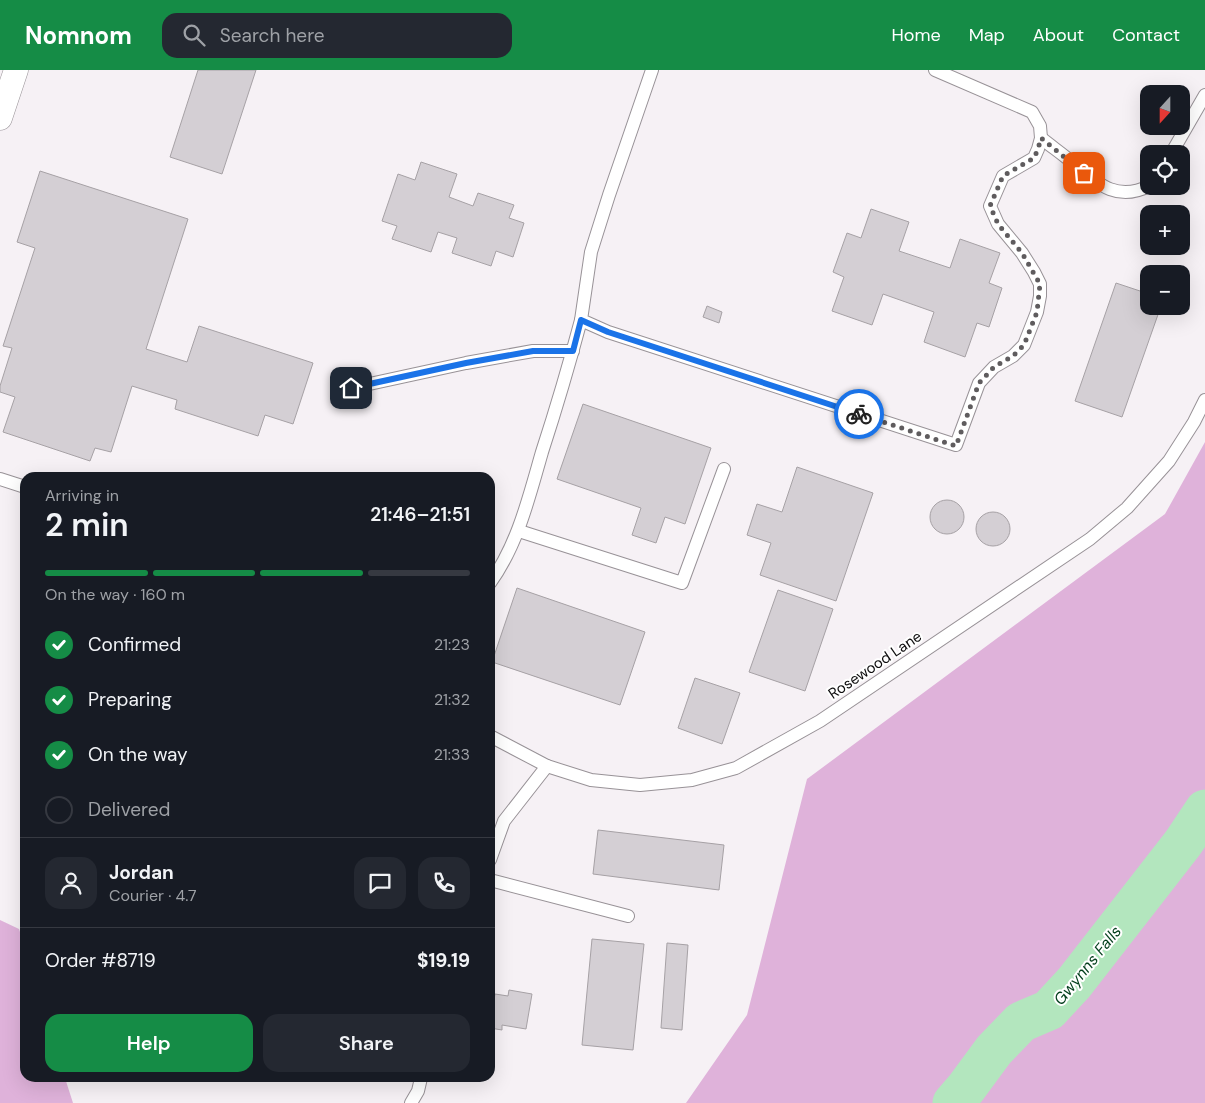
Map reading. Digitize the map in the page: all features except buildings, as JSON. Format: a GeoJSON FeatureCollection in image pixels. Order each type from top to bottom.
{"type":"FeatureCollection","features":[{"type":"Feature","properties":{"kind":"street"},"geometry":{"type":"LineString","coordinates":[[0,118],[10,75]]}},
{"type":"Feature","properties":{"kind":"lane"},"geometry":{"type":"LineString","coordinates":[[495,576],[519,531],[581,320],[591,252],[652,70]]}},
{"type":"Feature","properties":{"kind":"lane"},"geometry":{"type":"LineString","coordinates":[[581,320],[608,332],[956,446],[979,383],[994,367],[1013,356],[1024,345],[1037,312],[1040,284],[1022,253],[998,224],[990,206],[1003,176],[1034,158],[1041,138],[1040,126],[1032,112],[935,70]]}},
{"type":"Feature","properties":{"kind":"lane"},"geometry":{"type":"LineString","coordinates":[[1176,145],[1205,96]]}},
{"type":"Feature","properties":{"kind":"lane"},"geometry":{"type":"LineString","coordinates":[[1041,138],[1095,182],[1108,189],[1122,193],[1140,190]]}},
{"type":"Feature","properties":{"kind":"lane"},"geometry":{"type":"LineString","coordinates":[[351,388],[466,363],[533,351],[573,351]]}},
{"type":"Feature","properties":{"kind":"lane","name":"Rosewood Lane"},"geometry":{"type":"LineString","coordinates":[[495,739],[547,766],[591,780],[640,785],[692,780],[736,768],[820,721],[1090,539],[1128,508],[1169,461],[1194,422],[1205,400]]}},
{"type":"Feature","properties":{"kind":"lane"},"geometry":{"type":"LineString","coordinates":[[519,531],[682,583],[724,469]]}},
{"type":"Feature","properties":{"kind":"lane"},"geometry":{"type":"LineString","coordinates":[[0,479],[20,485]]}},
{"type":"Feature","properties":{"kind":"lane"},"geometry":{"type":"LineString","coordinates":[[495,846],[504,821],[547,766]]}},
{"type":"Feature","properties":{"kind":"lane"},"geometry":{"type":"LineString","coordinates":[[495,881],[628,916]]}},
{"type":"Feature","properties":{"kind":"lane"},"geometry":{"type":"LineString","coordinates":[[411,1103],[418,1091],[420,1082]]}},
{"type":"Feature","properties":{"kind":"shaded area"},"geometry":{"type":"Polygon","coordinates":[[[1205,442],[1205,1103],[686,1103],[747,1015],[807,779],[1165,514],[1205,442]]]}},
{"type":"Feature","properties":{"kind":"shaded area"},"geometry":{"type":"Polygon","coordinates":[[[0,920],[19,929],[20,932],[20,1082],[66,1082],[73,1103],[0,1103],[0,920]]]}},
{"type":"Feature","properties":{"kind":"waterway","name":"Gwynns Falls"},"geometry":{"type":"LineString","coordinates":[[953,1103],[994,1050],[1021,1022],[1049,1010],[1074,983],[1183,843],[1205,810]]}},
{"type":"Feature","properties":{"kind":"way so far"},"geometry":{"type":"LineString","coordinates":[[859,414],[956,446],[979,383],[994,367],[1013,356],[1024,345],[1037,312],[1040,296],[1040,284],[1034,272],[1022,253],[998,224],[990,206],[1003,176],[1034,158],[1041,138],[1084,173]]}},
{"type":"Feature","properties":{"kind":"route"},"geometry":{"type":"LineString","coordinates":[[351,388],[466,363],[533,351],[573,351],[581,320],[608,332],[859,414]]}}]}
